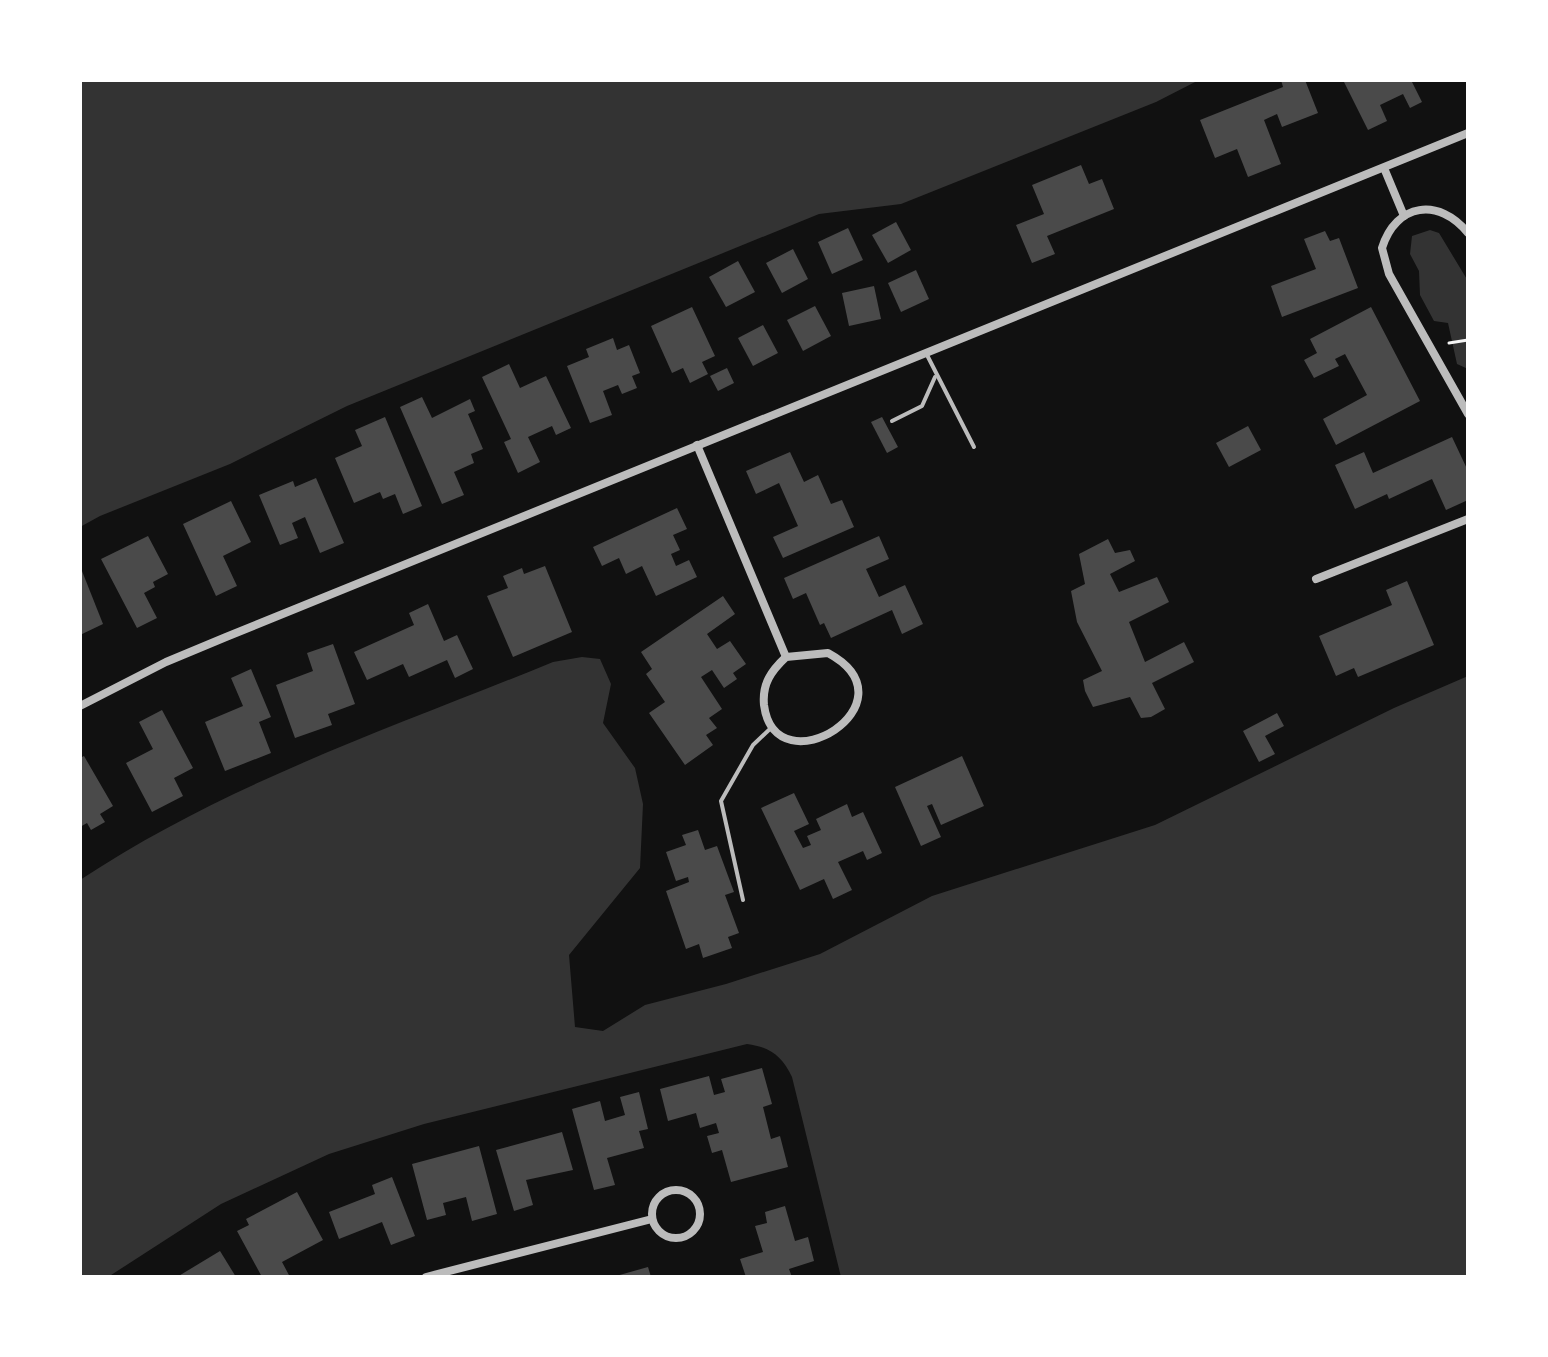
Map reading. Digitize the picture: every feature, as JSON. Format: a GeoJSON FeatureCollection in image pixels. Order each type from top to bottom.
{"type":"FeatureCollection","features":[{"type":"Feature","properties":{"kind":"street"},"geometry":{"type":"LineString","coordinates":[[80,706],[178,657],[1468,133]]}},
{"type":"Feature","properties":{"kind":"street"},"geometry":{"type":"LineString","coordinates":[[1384,168],[1404,216]]}},
{"type":"Feature","properties":{"kind":"street"},"geometry":{"type":"LineString","coordinates":[[1468,233],[1445,212],[1417,211],[1404,216],[1386,235],[1382,248],[1384,262],[1468,414]]}},
{"type":"Feature","properties":{"kind":"street"},"geometry":{"type":"LineString","coordinates":[[697,445],[786,657]]}},
{"type":"Feature","properties":{"kind":"street"},"geometry":{"type":"LineString","coordinates":[[1316,579],[1468,519]]}},
{"type":"Feature","properties":{"kind":"street"},"geometry":{"type":"LineString","coordinates":[[820,652],[842,660],[857,687],[857,703],[852,718],[842,728],[813,740],[799,742],[784,738],[772,727],[765,713],[766,681],[786,657],[820,652]]}},
{"type":"Feature","properties":{"kind":"street"},"geometry":{"type":"LineString","coordinates":[[672,1190],[694,1199],[700,1213],[695,1228],[675,1238],[660,1232],[652,1219],[658,1197],[672,1190]]}},
{"type":"Feature","properties":{"kind":"street"},"geometry":{"type":"LineString","coordinates":[[426,1277],[652,1219]]}},
{"type":"Feature","properties":{"kind":"lane"},"geometry":{"type":"LineString","coordinates":[[926,353],[935,377],[945,386],[974,447]]}},
{"type":"Feature","properties":{"kind":"lane"},"geometry":{"type":"LineString","coordinates":[[892,421],[922,406],[935,377]]}},
{"type":"Feature","properties":{"kind":"lane"},"geometry":{"type":"LineString","coordinates":[[743,900],[721,801],[753,745],[772,727]]}},
{"type":"Feature","properties":{"kind":"path"},"geometry":{"type":"LineString","coordinates":[[1449,343],[1468,340]]}},
{"type":"Feature","properties":{"kind":"shaded area"},"geometry":{"type":"Polygon","coordinates":[[[80,80],[1199,80],[1156,102],[901,204],[819,214],[347,406],[230,464],[80,527],[80,80]]]}},
{"type":"Feature","properties":{"kind":"shaded area"},"geometry":{"type":"Polygon","coordinates":[[[1430,230],[1439,233],[1468,281],[1468,369],[1457,364],[1448,323],[1434,321],[1420,295],[1419,271],[1410,254],[1412,236],[1430,230]]]}},
{"type":"Feature","properties":{"kind":"shaded area"},"geometry":{"type":"Polygon","coordinates":[[[582,657],[600,659],[611,684],[603,723],[635,768],[643,804],[640,868],[569,955],[575,1027],[603,1031],[645,1005],[726,984],[820,954],[932,896],[1155,825],[1394,708],[1468,676],[1468,1277],[841,1277],[792,1077],[774,1054],[747,1044],[424,1124],[329,1154],[221,1204],[108,1277],[80,1277],[80,880],[193,814],[311,759],[553,662],[582,657]]]}},
{"type":"Feature","properties":{"kind":"building"},"geometry":{"type":"Polygon","coordinates":[[[1281,80],[1305,80],[1318,113],[1282,127],[1277,114],[1264,120],[1281,164],[1248,177],[1237,149],[1215,158],[1200,120],[1283,87],[1281,80]]]}},
{"type":"Feature","properties":{"kind":"building"},"geometry":{"type":"Polygon","coordinates":[[[1343,80],[1411,80],[1422,102],[1410,108],[1403,94],[1380,105],[1387,121],[1368,130],[1343,80]]]}},
{"type":"Feature","properties":{"kind":"building"},"geometry":{"type":"Polygon","coordinates":[[[1081,165],[1089,184],[1102,179],[1114,209],[1047,236],[1055,254],[1032,263],[1016,225],[1044,214],[1032,185],[1081,165]]]}},
{"type":"Feature","properties":{"kind":"building"},"geometry":{"type":"Polygon","coordinates":[[[896,222],[911,250],[888,263],[872,235],[896,222]]]}},
{"type":"Feature","properties":{"kind":"building"},"geometry":{"type":"Polygon","coordinates":[[[848,228],[863,260],[832,274],[818,242],[848,228]]]}},
{"type":"Feature","properties":{"kind":"building"},"geometry":{"type":"Polygon","coordinates":[[[1325,231],[1330,241],[1339,238],[1358,288],[1282,317],[1271,286],[1316,269],[1304,239],[1325,231]]]}},
{"type":"Feature","properties":{"kind":"building"},"geometry":{"type":"Polygon","coordinates":[[[793,249],[808,279],[782,293],[766,263],[793,249]]]}},
{"type":"Feature","properties":{"kind":"building"},"geometry":{"type":"Polygon","coordinates":[[[738,261],[755,292],[726,307],[709,277],[738,261]]]}},
{"type":"Feature","properties":{"kind":"building"},"geometry":{"type":"Polygon","coordinates":[[[916,270],[929,299],[901,312],[888,283],[916,270]]]}},
{"type":"Feature","properties":{"kind":"building"},"geometry":{"type":"Polygon","coordinates":[[[874,286],[881,319],[849,326],[842,293],[874,286]]]}},
{"type":"Feature","properties":{"kind":"building"},"geometry":{"type":"Polygon","coordinates":[[[815,306],[831,336],[803,351],[787,320],[815,306]]]}},
{"type":"Feature","properties":{"kind":"building"},"geometry":{"type":"Polygon","coordinates":[[[692,307],[715,356],[702,362],[708,374],[690,383],[683,368],[672,373],[651,326],[692,307]]]}},
{"type":"Feature","properties":{"kind":"building"},"geometry":{"type":"Polygon","coordinates":[[[1371,307],[1420,401],[1336,445],[1323,419],[1367,395],[1345,354],[1335,359],[1339,366],[1314,378],[1304,360],[1317,353],[1310,339],[1371,307]]]}},
{"type":"Feature","properties":{"kind":"building"},"geometry":{"type":"Polygon","coordinates":[[[763,325],[778,353],[753,366],[738,338],[763,325]]]}},
{"type":"Feature","properties":{"kind":"building"},"geometry":{"type":"Polygon","coordinates":[[[613,338],[617,350],[629,345],[640,373],[632,376],[637,388],[622,394],[618,385],[603,391],[612,415],[590,423],[567,366],[589,357],[586,349],[613,338]]]}},
{"type":"Feature","properties":{"kind":"building"},"geometry":{"type":"Polygon","coordinates":[[[509,364],[520,388],[546,376],[571,428],[556,435],[552,426],[528,437],[540,462],[518,473],[504,442],[511,439],[482,377],[509,364]]]}},
{"type":"Feature","properties":{"kind":"building"},"geometry":{"type":"Polygon","coordinates":[[[727,368],[734,383],[718,391],[710,376],[727,368]]]}},
{"type":"Feature","properties":{"kind":"building"},"geometry":{"type":"Polygon","coordinates":[[[422,397],[432,418],[470,399],[475,411],[468,414],[483,449],[471,454],[474,463],[454,472],[464,495],[442,504],[400,407],[422,397]]]}},
{"type":"Feature","properties":{"kind":"building"},"geometry":{"type":"Polygon","coordinates":[[[385,417],[422,506],[403,514],[395,494],[383,499],[380,492],[354,503],[335,458],[362,446],[355,430],[385,417]]]}},
{"type":"Feature","properties":{"kind":"building"},"geometry":{"type":"Polygon","coordinates":[[[882,417],[898,447],[887,453],[871,422],[882,417]]]}},
{"type":"Feature","properties":{"kind":"building"},"geometry":{"type":"Polygon","coordinates":[[[1248,426],[1261,450],[1229,467],[1216,443],[1248,426]]]}},
{"type":"Feature","properties":{"kind":"building"},"geometry":{"type":"Polygon","coordinates":[[[1452,437],[1468,471],[1468,500],[1446,510],[1432,479],[1389,499],[1387,494],[1355,509],[1335,465],[1364,452],[1373,473],[1452,437]]]}},
{"type":"Feature","properties":{"kind":"building"},"geometry":{"type":"Polygon","coordinates":[[[790,452],[804,482],[818,475],[831,504],[842,500],[854,527],[783,558],[773,537],[798,526],[779,483],[756,494],[746,471],[790,452]]]}},
{"type":"Feature","properties":{"kind":"building"},"geometry":{"type":"Polygon","coordinates":[[[316,478],[344,543],[320,553],[305,517],[292,523],[298,538],[280,545],[259,495],[293,481],[295,487],[316,478]]]}},
{"type":"Feature","properties":{"kind":"building"},"geometry":{"type":"Polygon","coordinates":[[[231,501],[251,542],[223,556],[237,586],[216,596],[183,524],[231,501]]]}},
{"type":"Feature","properties":{"kind":"building"},"geometry":{"type":"Polygon","coordinates":[[[677,508],[687,529],[673,535],[680,550],[671,554],[676,566],[689,560],[697,577],[656,596],[642,566],[626,574],[619,558],[602,566],[593,547],[677,508]]]}},
{"type":"Feature","properties":{"kind":"building"},"geometry":{"type":"Polygon","coordinates":[[[148,536],[168,574],[153,582],[155,587],[144,593],[157,618],[137,628],[101,559],[148,536]]]}},
{"type":"Feature","properties":{"kind":"building"},"geometry":{"type":"Polygon","coordinates":[[[879,536],[889,559],[866,569],[879,597],[905,585],[923,624],[902,634],[892,610],[831,638],[824,623],[820,625],[806,593],[793,599],[784,578],[879,536]]]}},
{"type":"Feature","properties":{"kind":"building"},"geometry":{"type":"Polygon","coordinates":[[[1108,539],[1115,553],[1130,550],[1135,561],[1110,574],[1119,592],[1157,577],[1169,602],[1129,622],[1145,662],[1184,642],[1194,662],[1152,683],[1165,709],[1151,717],[1141,718],[1130,697],[1093,707],[1085,691],[1083,680],[1102,671],[1077,622],[1071,591],[1085,584],[1079,554],[1108,539]]]}},
{"type":"Feature","properties":{"kind":"building"},"geometry":{"type":"Polygon","coordinates":[[[80,566],[103,624],[80,635],[80,566]]]}},
{"type":"Feature","properties":{"kind":"building"},"geometry":{"type":"Polygon","coordinates":[[[545,566],[572,632],[513,657],[487,596],[508,588],[503,576],[522,568],[524,574],[545,566]]]}},
{"type":"Feature","properties":{"kind":"building"},"geometry":{"type":"Polygon","coordinates":[[[1407,581],[1434,645],[1358,677],[1354,668],[1336,676],[1319,636],[1392,605],[1386,590],[1407,581]]]}},
{"type":"Feature","properties":{"kind":"building"},"geometry":{"type":"Polygon","coordinates":[[[723,596],[735,614],[707,634],[717,649],[730,641],[746,664],[733,673],[737,679],[724,688],[712,670],[701,677],[722,709],[709,718],[717,728],[706,735],[713,745],[685,765],[649,713],[665,702],[646,674],[652,669],[641,652],[723,596]]]}},
{"type":"Feature","properties":{"kind":"building"},"geometry":{"type":"Polygon","coordinates":[[[428,604],[444,641],[457,635],[473,669],[455,678],[447,660],[409,677],[403,664],[367,680],[354,652],[414,625],[409,613],[428,604]]]}},
{"type":"Feature","properties":{"kind":"building"},"geometry":{"type":"Polygon","coordinates":[[[333,644],[355,704],[328,714],[332,725],[295,738],[276,685],[313,671],[307,653],[333,644]]]}},
{"type":"Feature","properties":{"kind":"building"},"geometry":{"type":"Polygon","coordinates":[[[251,669],[271,717],[259,722],[271,753],[225,771],[205,722],[243,706],[231,678],[251,669]]]}},
{"type":"Feature","properties":{"kind":"building"},"geometry":{"type":"Polygon","coordinates":[[[162,710],[193,768],[174,778],[183,796],[152,812],[126,763],[153,749],[139,722],[162,710]]]}},
{"type":"Feature","properties":{"kind":"building"},"geometry":{"type":"Polygon","coordinates":[[[1277,713],[1284,726],[1265,736],[1275,754],[1259,762],[1243,731],[1277,713]]]}},
{"type":"Feature","properties":{"kind":"building"},"geometry":{"type":"Polygon","coordinates":[[[84,756],[113,806],[100,814],[105,822],[91,830],[87,823],[80,827],[80,758],[84,756]]]}},
{"type":"Feature","properties":{"kind":"building"},"geometry":{"type":"Polygon","coordinates":[[[962,756],[984,806],[941,825],[932,804],[927,806],[941,837],[921,846],[895,787],[962,756]]]}},
{"type":"Feature","properties":{"kind":"building"},"geometry":{"type":"Polygon","coordinates":[[[794,793],[809,824],[794,831],[803,848],[811,845],[807,836],[821,830],[816,819],[847,804],[852,817],[863,812],[882,853],[867,860],[863,851],[838,862],[852,890],[833,899],[824,879],[800,890],[761,808],[794,793]]]}},
{"type":"Feature","properties":{"kind":"building"},"geometry":{"type":"Polygon","coordinates":[[[698,830],[705,850],[717,846],[734,892],[725,895],[739,933],[728,937],[732,948],[703,958],[699,944],[686,949],[666,891],[689,882],[688,877],[676,881],[666,852],[686,845],[682,835],[698,830]]]}},
{"type":"Feature","properties":{"kind":"building"},"geometry":{"type":"Polygon","coordinates":[[[762,1068],[772,1104],[763,1107],[771,1139],[780,1136],[788,1167],[731,1182],[722,1150],[712,1153],[707,1136],[719,1133],[716,1123],[700,1128],[696,1113],[668,1121],[660,1089],[709,1076],[714,1095],[725,1092],[721,1079],[762,1068]]]}},
{"type":"Feature","properties":{"kind":"building"},"geometry":{"type":"Polygon","coordinates":[[[639,1092],[648,1129],[639,1131],[644,1148],[607,1158],[615,1185],[594,1190],[572,1109],[600,1101],[605,1121],[625,1115],[620,1097],[639,1092]]]}},
{"type":"Feature","properties":{"kind":"building"},"geometry":{"type":"Polygon","coordinates":[[[562,1132],[573,1170],[526,1180],[533,1205],[514,1211],[496,1150],[562,1132]]]}},
{"type":"Feature","properties":{"kind":"building"},"geometry":{"type":"Polygon","coordinates":[[[479,1146],[497,1214],[472,1221],[466,1197],[443,1203],[446,1215],[427,1220],[412,1164],[479,1146]]]}},
{"type":"Feature","properties":{"kind":"building"},"geometry":{"type":"Polygon","coordinates":[[[392,1177],[415,1236],[391,1245],[382,1222],[339,1239],[329,1212],[375,1194],[372,1185],[392,1177]]]}},
{"type":"Feature","properties":{"kind":"building"},"geometry":{"type":"Polygon","coordinates":[[[297,1192],[323,1240],[282,1262],[290,1277],[262,1277],[237,1231],[249,1225],[246,1219],[297,1192]]]}},
{"type":"Feature","properties":{"kind":"building"},"geometry":{"type":"Polygon","coordinates":[[[785,1206],[795,1241],[808,1237],[814,1261],[789,1269],[792,1277],[746,1277],[740,1259],[763,1252],[755,1226],[767,1223],[765,1212],[785,1206]]]}},
{"type":"Feature","properties":{"kind":"building"},"geometry":{"type":"Polygon","coordinates":[[[220,1251],[236,1277],[177,1277],[220,1251]]]}},
{"type":"Feature","properties":{"kind":"building"},"geometry":{"type":"Polygon","coordinates":[[[648,1267],[651,1277],[616,1277],[616,1276],[648,1267]]]}}]}
